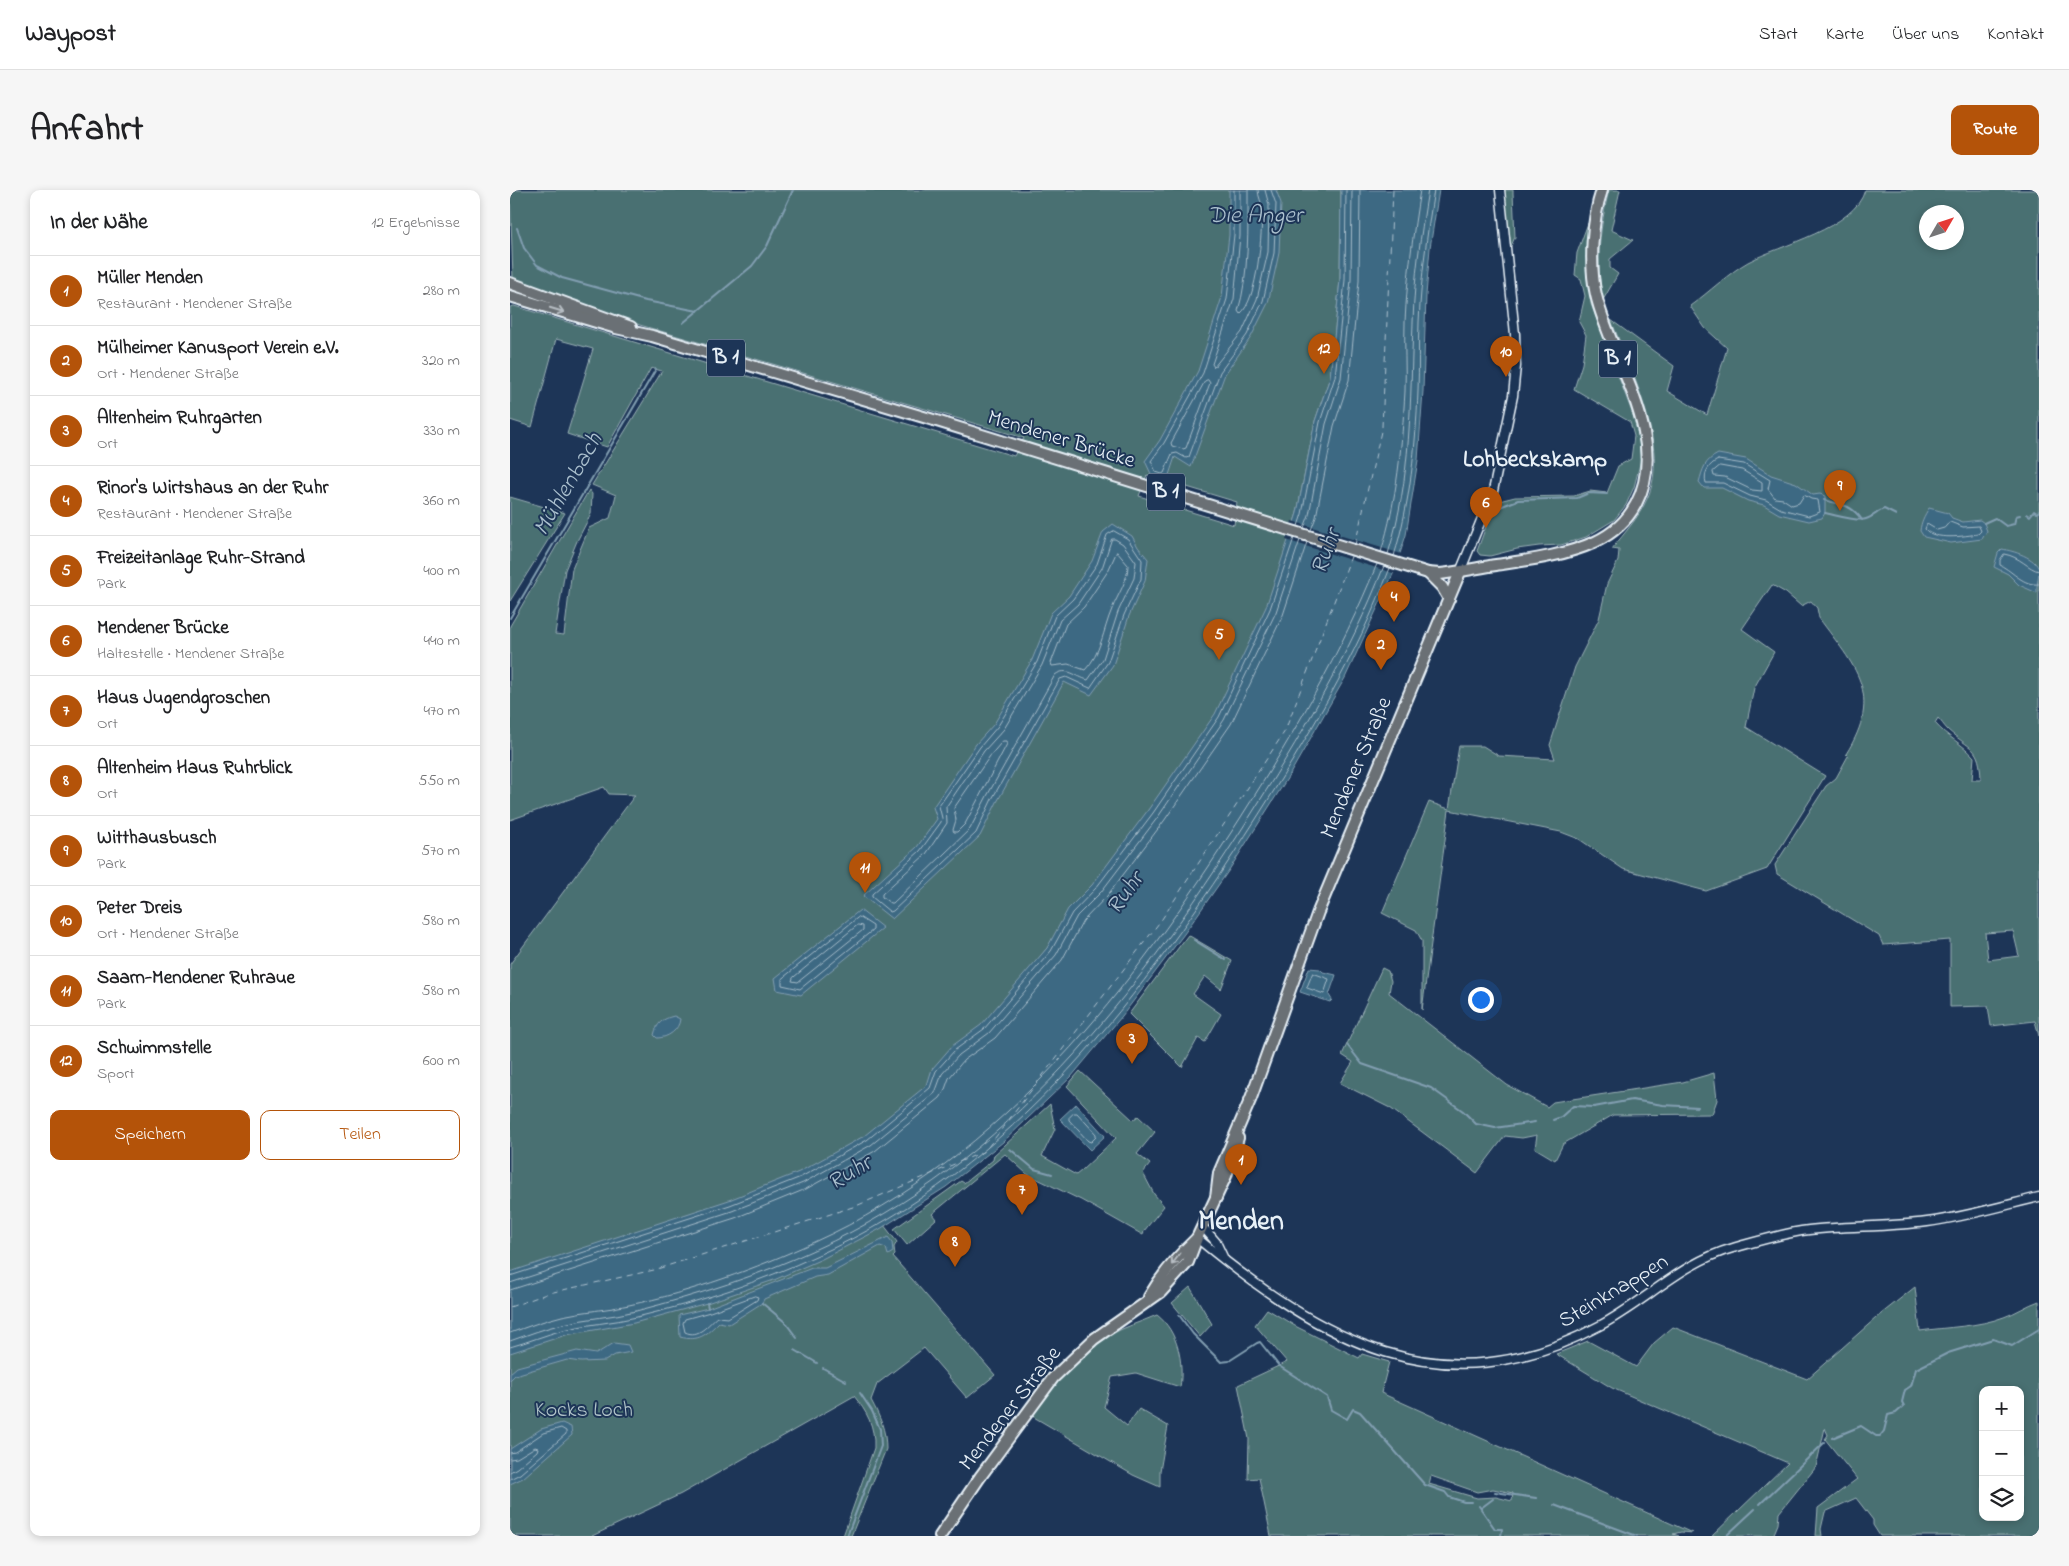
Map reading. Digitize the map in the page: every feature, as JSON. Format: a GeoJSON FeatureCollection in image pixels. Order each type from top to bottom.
{"type":"FeatureCollection","features":[{"type":"Feature","properties":{"kind":"main road","name":"B 1"},"geometry":{"type":"LineString","coordinates":[[1460,572],[1564,553],[1597,542],[1623,523],[1640,497],[1647,461],[1642,426],[1636,405],[1604,322],[1596,294],[1593,264],[1594,238],[1595,221],[1602,190]]}},
{"type":"Feature","properties":{"kind":"main road","name":"Mendener Brücke"},"geometry":{"type":"LineString","coordinates":[[510,283],[614,319],[652,336]]}},
{"type":"Feature","properties":{"kind":"main road","name":"Mendener Brücke"},"geometry":{"type":"LineString","coordinates":[[510,296],[616,328],[652,336],[1426,572],[1460,572]]}},
{"type":"Feature","properties":{"kind":"main road"},"geometry":{"type":"LineString","coordinates":[[1426,572],[1442,587],[1448,599]]}},
{"type":"Feature","properties":{"kind":"main road","name":"Mendener Straße"},"geometry":{"type":"LineString","coordinates":[[940,1536],[1053,1378],[1094,1339],[1166,1287],[1188,1262],[1216,1198],[1220,1173],[1241,1122],[1318,912],[1460,572]]}},
{"type":"Feature","properties":{"kind":"street","name":"Mendener Straße"},"geometry":{"type":"LineString","coordinates":[[1460,572],[1491,498],[1513,396],[1516,366],[1515,334],[1500,190]]}},
{"type":"Feature","properties":{"kind":"street","name":"Steinknappen"},"geometry":{"type":"LineString","coordinates":[[1197,1238],[1244,1277],[1321,1326],[1370,1348],[1406,1358],[1436,1362],[1490,1362],[1538,1352],[1602,1325],[1677,1274],[1730,1248],[1809,1230],[1935,1221],[2039,1197]]}},
{"type":"Feature","properties":{"kind":"street","name":"Steinknappen"},"geometry":{"type":"LineString","coordinates":[[1203,1227],[1216,1242],[1225,1261]]}},
{"type":"Feature","properties":{"kind":"green space","name":"Kocks Loch"},"geometry":{"type":"Polygon","coordinates":[[[510,190],[1341,190],[1340,280],[1330,377],[1315,421],[1297,513],[1288,542],[1351,561],[857,1190],[897,1242],[894,1247],[895,1255],[893,1257],[995,1375],[967,1398],[924,1348],[877,1384],[871,1400],[882,1424],[886,1449],[851,1536],[843,1536],[874,1448],[872,1426],[863,1408],[854,1396],[681,1494],[592,1536],[510,1536],[510,964],[635,795],[609,794],[604,787],[510,820],[510,626],[589,490],[592,494],[591,514],[565,570],[555,634],[564,635],[572,569],[589,528],[610,518],[616,495],[592,485],[662,371],[651,368],[607,447],[567,434],[593,349],[556,339],[532,427],[510,420],[510,307],[514,306],[1014,456],[1024,438],[640,325],[513,278],[510,190]],[[1147,475],[1139,496],[1234,525],[1237,502],[1147,475]]]}},
{"type":"Feature","properties":{"kind":"green space"},"geometry":{"type":"Polygon","coordinates":[[[1504,190],[1513,190],[1515,237],[1510,248],[1504,190]]]}},
{"type":"Feature","properties":{"kind":"green space"},"geometry":{"type":"Polygon","coordinates":[[[1609,190],[1620,190],[1611,230],[1633,240],[1610,259],[1610,268],[1618,274],[1603,300],[1599,258],[1603,217],[1609,190]]]}},
{"type":"Feature","properties":{"kind":"green space"},"geometry":{"type":"Polygon","coordinates":[[[1865,190],[2039,190],[2039,1036],[2035,1021],[1991,1026],[1988,1006],[1950,1007],[1950,940],[1883,945],[1879,936],[1777,874],[1775,865],[1826,786],[1836,778],[1848,756],[1846,754],[1857,733],[1863,714],[1864,698],[1860,682],[1853,667],[1844,651],[1819,618],[1817,608],[1811,601],[1801,606],[1786,593],[1772,585],[1742,629],[1774,652],[1754,688],[1746,727],[1825,776],[1767,869],[1706,891],[1623,869],[1579,839],[1561,832],[1449,810],[1422,1010],[1422,941],[1416,930],[1382,913],[1429,802],[1449,809],[1459,746],[1483,746],[1499,756],[1555,759],[1550,745],[1575,667],[1599,619],[1607,584],[1618,561],[1619,550],[1612,549],[1640,513],[1647,499],[1653,479],[1654,456],[1645,409],[1611,320],[1674,366],[1667,391],[1707,415],[1727,348],[1705,328],[1690,306],[1748,262],[1815,234],[1847,215],[1858,203],[1865,190]],[[1938,718],[1935,723],[1974,757],[1972,780],[1981,780],[1979,760],[1976,754],[1948,730],[1938,718]],[[2013,931],[1985,933],[1988,960],[2019,956],[2013,931]]]}},
{"type":"Feature","properties":{"kind":"green space"},"geometry":{"type":"Polygon","coordinates":[[[1588,223],[1591,304],[1638,428],[1641,460],[1634,487],[1626,505],[1614,520],[1586,537],[1561,545],[1517,549],[1490,556],[1480,555],[1477,551],[1495,502],[1515,497],[1574,496],[1590,491],[1607,493],[1618,466],[1631,459],[1634,436],[1630,422],[1574,389],[1582,364],[1586,335],[1579,322],[1585,296],[1581,279],[1575,275],[1577,253],[1588,223]]]}},
{"type":"Feature","properties":{"kind":"green space"},"geometry":{"type":"Polygon","coordinates":[[[510,497],[565,513],[510,601],[510,497]]]}},
{"type":"Feature","properties":{"kind":"green space"},"geometry":{"type":"Polygon","coordinates":[[[1188,935],[1232,961],[1221,989],[1205,976],[1193,994],[1221,1014],[1205,1042],[1198,1038],[1182,1067],[1129,1014],[1188,935]]]}},
{"type":"Feature","properties":{"kind":"green space"},"geometry":{"type":"Polygon","coordinates":[[[1382,968],[1388,971],[1391,981],[1389,993],[1507,1085],[1547,1107],[1553,1102],[1683,1082],[1714,1073],[1717,1100],[1712,1114],[1613,1115],[1563,1144],[1555,1160],[1535,1148],[1537,1135],[1522,1138],[1505,1136],[1477,1173],[1390,1108],[1340,1083],[1353,1062],[1342,1055],[1382,968]]]}},
{"type":"Feature","properties":{"kind":"green space"},"geometry":{"type":"Polygon","coordinates":[[[1080,1071],[1133,1120],[1138,1116],[1155,1132],[1137,1154],[1150,1164],[1143,1173],[1154,1194],[1164,1206],[1144,1231],[1143,1235],[1081,1200],[1027,1174],[1005,1154],[932,1214],[936,1219],[907,1245],[894,1229],[961,1181],[964,1183],[993,1160],[994,1155],[1050,1104],[1055,1129],[1042,1156],[1076,1175],[1116,1138],[1067,1086],[1080,1071]]]}},
{"type":"Feature","properties":{"kind":"green space"},"geometry":{"type":"Polygon","coordinates":[[[1190,1287],[1212,1324],[1200,1337],[1172,1303],[1190,1287]]]}},
{"type":"Feature","properties":{"kind":"green space"},"geometry":{"type":"Polygon","coordinates":[[[1915,1287],[1920,1331],[1973,1325],[1994,1320],[2039,1301],[2039,1536],[1880,1536],[1873,1525],[1873,1520],[1856,1498],[1825,1512],[1821,1529],[1822,1536],[1816,1536],[1818,1508],[1857,1479],[1825,1439],[1828,1435],[1825,1428],[1816,1467],[1779,1513],[1778,1524],[1773,1536],[1712,1536],[1788,1463],[1612,1388],[1556,1354],[1588,1341],[1636,1367],[1654,1343],[1673,1327],[1807,1379],[1876,1318],[1915,1287]]]}},
{"type":"Feature","properties":{"kind":"green space"},"geometry":{"type":"Polygon","coordinates":[[[1267,1309],[1295,1326],[1359,1358],[1362,1354],[1389,1362],[1381,1393],[1692,1533],[1681,1532],[1673,1534],[1679,1536],[1271,1536],[1259,1478],[1248,1479],[1249,1439],[1238,1385],[1287,1362],[1255,1325],[1267,1309]],[[1431,1476],[1429,1484],[1477,1498],[1496,1497],[1512,1501],[1513,1493],[1493,1489],[1477,1492],[1431,1476]]]}},
{"type":"Feature","properties":{"kind":"green space"},"geometry":{"type":"Polygon","coordinates":[[[1157,1315],[1175,1338],[1180,1358],[1180,1387],[1136,1373],[1112,1377],[1104,1407],[1127,1426],[1139,1409],[1168,1426],[1160,1471],[1160,1487],[1133,1475],[1032,1416],[1066,1371],[1087,1351],[1115,1332],[1157,1315]]]}},
{"type":"Feature","properties":{"kind":"water","name":"Die Anger"},"geometry":{"type":"Polygon","coordinates":[[[1229,190],[1276,190],[1281,203],[1279,253],[1268,303],[1251,337],[1225,374],[1191,467],[1175,457],[1167,481],[1152,476],[1145,461],[1160,440],[1198,371],[1222,297],[1229,235],[1229,190]]]}},
{"type":"Feature","properties":{"kind":"water","name":"Ruhr"},"geometry":{"type":"Polygon","coordinates":[[[1341,190],[1439,190],[1430,248],[1426,295],[1423,391],[1418,460],[1406,535],[1394,572],[1345,678],[1290,774],[1229,870],[1184,934],[1122,1016],[1071,1077],[1003,1142],[946,1187],[880,1229],[822,1259],[774,1280],[707,1303],[634,1323],[566,1335],[510,1353],[510,1272],[729,1200],[799,1172],[864,1136],[927,1085],[932,1069],[952,1046],[981,1025],[1047,948],[1068,909],[1092,885],[1148,810],[1215,714],[1266,607],[1297,513],[1315,421],[1330,377],[1340,280],[1341,190]]]}},
{"type":"Feature","properties":{"kind":"water"},"geometry":{"type":"Polygon","coordinates":[[[1718,454],[1746,459],[1771,475],[1796,483],[1813,495],[1820,494],[1825,496],[1825,513],[1822,518],[1809,521],[1779,514],[1764,505],[1748,501],[1722,488],[1704,488],[1699,482],[1703,469],[1718,454]]]}},
{"type":"Feature","properties":{"kind":"water"},"geometry":{"type":"Polygon","coordinates":[[[1929,508],[1948,513],[1952,518],[1963,522],[1980,520],[1984,523],[1987,531],[1982,539],[1951,543],[1924,537],[1920,528],[1929,508]]]}},
{"type":"Feature","properties":{"kind":"water"},"geometry":{"type":"Polygon","coordinates":[[[1113,524],[1132,536],[1148,559],[1145,581],[1129,616],[1113,665],[1091,695],[1064,682],[980,836],[892,919],[863,896],[917,847],[937,819],[933,807],[976,744],[994,724],[1032,660],[1051,613],[1069,596],[1092,561],[1103,532],[1113,524]]]}},
{"type":"Feature","properties":{"kind":"water"},"geometry":{"type":"Polygon","coordinates":[[[2002,549],[2024,555],[2037,565],[2039,570],[2037,593],[2019,585],[2008,574],[1994,567],[1998,553],[2002,549]]]}},
{"type":"Feature","properties":{"kind":"water"},"geometry":{"type":"Polygon","coordinates":[[[860,910],[883,928],[801,995],[777,990],[775,978],[860,910]]]}},
{"type":"Feature","properties":{"kind":"water"},"geometry":{"type":"Polygon","coordinates":[[[1309,968],[1320,969],[1323,972],[1336,975],[1329,995],[1332,1000],[1330,1002],[1300,992],[1309,968]]]}},
{"type":"Feature","properties":{"kind":"water"},"geometry":{"type":"Polygon","coordinates":[[[674,1016],[680,1019],[678,1027],[665,1037],[657,1038],[654,1035],[658,1025],[663,1020],[674,1016]]]}},
{"type":"Feature","properties":{"kind":"water"},"geometry":{"type":"Polygon","coordinates":[[[1076,1104],[1105,1136],[1090,1150],[1060,1119],[1076,1104]]]}},
{"type":"Feature","properties":{"kind":"water"},"geometry":{"type":"Polygon","coordinates":[[[888,1237],[892,1242],[893,1252],[888,1255],[886,1248],[880,1246],[828,1275],[815,1277],[764,1299],[762,1303],[729,1324],[719,1322],[706,1334],[697,1338],[680,1337],[679,1315],[708,1308],[812,1268],[825,1268],[888,1237]]]}},
{"type":"Feature","properties":{"kind":"water"},"geometry":{"type":"Polygon","coordinates":[[[614,1343],[628,1345],[631,1352],[615,1355],[605,1361],[581,1362],[567,1360],[515,1375],[510,1380],[510,1373],[517,1367],[577,1351],[596,1354],[614,1343]]]}},
{"type":"Feature","properties":{"kind":"water"},"geometry":{"type":"Polygon","coordinates":[[[562,1423],[571,1427],[572,1435],[523,1478],[510,1484],[510,1449],[541,1429],[562,1423]]]}},
{"type":"Feature","properties":{"kind":"pier"},"geometry":{"type":"Polygon","coordinates":[[[1292,521],[1402,554],[1396,574],[1286,540],[1292,521]]]}},
{"type":"Feature","properties":{"kind":"waterway","name":"Mühlenbach"},"geometry":{"type":"LineString","coordinates":[[683,323],[752,266],[767,246],[793,190]]}},
{"type":"Feature","properties":{"kind":"waterway"},"geometry":{"type":"LineString","coordinates":[[517,228],[524,248],[537,265],[562,278],[646,301],[698,311]]}},
{"type":"Feature","properties":{"kind":"waterway","name":"Mühlenbach"},"geometry":{"type":"LineString","coordinates":[[510,618],[656,369]]}},
{"type":"Feature","properties":{"kind":"waterway"},"geometry":{"type":"LineString","coordinates":[[1492,507],[1497,508],[1518,500],[1577,498],[1589,493],[1607,494]]}},
{"type":"Feature","properties":{"kind":"waterway"},"geometry":{"type":"LineString","coordinates":[[1824,500],[1850,508],[1862,520]]}},
{"type":"Feature","properties":{"kind":"waterway"},"geometry":{"type":"LineString","coordinates":[[1825,513],[1858,520],[1869,518],[1884,509],[1896,515]]}},
{"type":"Feature","properties":{"kind":"waterway"},"geometry":{"type":"LineString","coordinates":[[2027,514],[2030,516],[2034,511],[2037,513],[2039,511]]}},
{"type":"Feature","properties":{"kind":"waterway"},"geometry":{"type":"LineString","coordinates":[[1984,523],[1995,518],[2006,526],[2014,524],[2016,516],[2020,515]]}},
{"type":"Feature","properties":{"kind":"waterway"},"geometry":{"type":"LineString","coordinates":[[1194,940],[1226,960]]}},
{"type":"Feature","properties":{"kind":"waterway"},"geometry":{"type":"LineString","coordinates":[[1348,1046],[1362,1064],[1431,1088],[1463,1111],[1476,1124],[1495,1128],[1535,1122]]}},
{"type":"Feature","properties":{"kind":"waterway"},"geometry":{"type":"LineString","coordinates":[[1553,1120],[1561,1117],[1573,1106],[1594,1107],[1632,1100],[1663,1105],[1698,1107]]}},
{"type":"Feature","properties":{"kind":"waterway"},"geometry":{"type":"LineString","coordinates":[[1010,1149],[1034,1169],[1052,1174]]}},
{"type":"Feature","properties":{"kind":"waterway"},"geometry":{"type":"LineString","coordinates":[[707,1303],[708,1308]]}},
{"type":"Feature","properties":{"kind":"waterway"},"geometry":{"type":"LineString","coordinates":[[762,1303],[785,1322],[797,1338]]}},
{"type":"Feature","properties":{"kind":"waterway"},"geometry":{"type":"LineString","coordinates":[[1179,1315],[1193,1334],[1221,1362],[1229,1361],[1260,1342],[1279,1366],[1327,1397],[1331,1410],[1347,1419],[1353,1409],[1360,1412],[1425,1485],[1445,1492],[1449,1497],[1464,1502],[1472,1502]]}},
{"type":"Feature","properties":{"kind":"waterway"},"geometry":{"type":"LineString","coordinates":[[1832,1438],[1861,1426],[1876,1436],[1880,1436],[1884,1431],[1888,1415],[1896,1413],[1904,1406],[1902,1402],[1905,1390],[1911,1386],[1916,1369],[1948,1353],[1993,1339],[2012,1346],[2039,1329]]}},
{"type":"Feature","properties":{"kind":"waterway"},"geometry":{"type":"LineString","coordinates":[[795,1350],[817,1363]]}},
{"type":"Feature","properties":{"kind":"waterway"},"geometry":{"type":"LineString","coordinates":[[823,1368],[846,1381]]}},
{"type":"Feature","properties":{"kind":"waterway"},"geometry":{"type":"LineString","coordinates":[[847,1536],[881,1446],[880,1429],[872,1411],[860,1393]]}},
{"type":"Feature","properties":{"kind":"waterway"},"geometry":{"type":"LineString","coordinates":[[1760,1504],[1824,1443]]}},
{"type":"Feature","properties":{"kind":"waterway"},"geometry":{"type":"LineString","coordinates":[[1495,1492],[1536,1498]]}},
{"type":"Feature","properties":{"kind":"waterway"},"geometry":{"type":"LineString","coordinates":[[1481,1508],[1493,1499]]}},
{"type":"Feature","properties":{"kind":"waterway"},"geometry":{"type":"LineString","coordinates":[[1554,1505],[1637,1536]]}},
{"type":"Feature","properties":{"kind":"waterway"},"geometry":{"type":"LineString","coordinates":[[1479,1506],[1495,1529],[1502,1529],[1501,1536]]}},
{"type":"Feature","properties":{"kind":"waterway"},"geometry":{"type":"LineString","coordinates":[[1726,1536],[1755,1509]]}},
{"type":"Feature","properties":{"kind":"ferry route"},"geometry":{"type":"LineString","coordinates":[[1355,545],[1382,427],[1393,190]]}},
{"type":"Feature","properties":{"kind":"ferry route"},"geometry":{"type":"LineString","coordinates":[[510,1307],[549,1293],[654,1270],[856,1206],[985,1151],[1162,919],[1285,731],[1352,554]]}},
{"type":"Feature","properties":{"kind":"place","name":"Schwimmstelle"},"geometry":{"type":"Point","coordinates":[1324,374]}},
{"type":"Feature","properties":{"kind":"place","name":"Peter Dreis"},"geometry":{"type":"Point","coordinates":[1506,377]}},
{"type":"Feature","properties":{"kind":"place","name":"Witthausbusch"},"geometry":{"type":"Point","coordinates":[1840,511]}},
{"type":"Feature","properties":{"kind":"place","name":"Mendener Brücke"},"geometry":{"type":"Point","coordinates":[1486,528]}},
{"type":"Feature","properties":{"kind":"place","name":"Rinor's Wirtshaus an der Ruhr"},"geometry":{"type":"Point","coordinates":[1394,622]}},
{"type":"Feature","properties":{"kind":"place","name":"Freizeitanlage Ruhr-Strand"},"geometry":{"type":"Point","coordinates":[1219,660]}},
{"type":"Feature","properties":{"kind":"place","name":"Mülheimer Kanusport Verein e.V."},"geometry":{"type":"Point","coordinates":[1381,670]}},
{"type":"Feature","properties":{"kind":"place","name":"Saarn-Mendener Ruhraue"},"geometry":{"type":"Point","coordinates":[865,893]}},
{"type":"Feature","properties":{"kind":"place","name":"Altenheim Ruhrgarten"},"geometry":{"type":"Point","coordinates":[1132,1064]}},
{"type":"Feature","properties":{"kind":"place","name":"Müller Menden"},"geometry":{"type":"Point","coordinates":[1241,1185]}},
{"type":"Feature","properties":{"kind":"place","name":"Haus Jugendgroschen"},"geometry":{"type":"Point","coordinates":[1022,1215]}},
{"type":"Feature","properties":{"kind":"place","name":"Altenheim Haus Ruhrblick"},"geometry":{"type":"Point","coordinates":[955,1267]}},
{"type":"Feature","properties":{"kind":"district","name":"Lohbeckskamp"},"geometry":{"type":"Point","coordinates":[1535,460]}},
{"type":"Feature","properties":{"kind":"district","name":"Menden"},"geometry":{"type":"Point","coordinates":[1241,1222]}}]}
